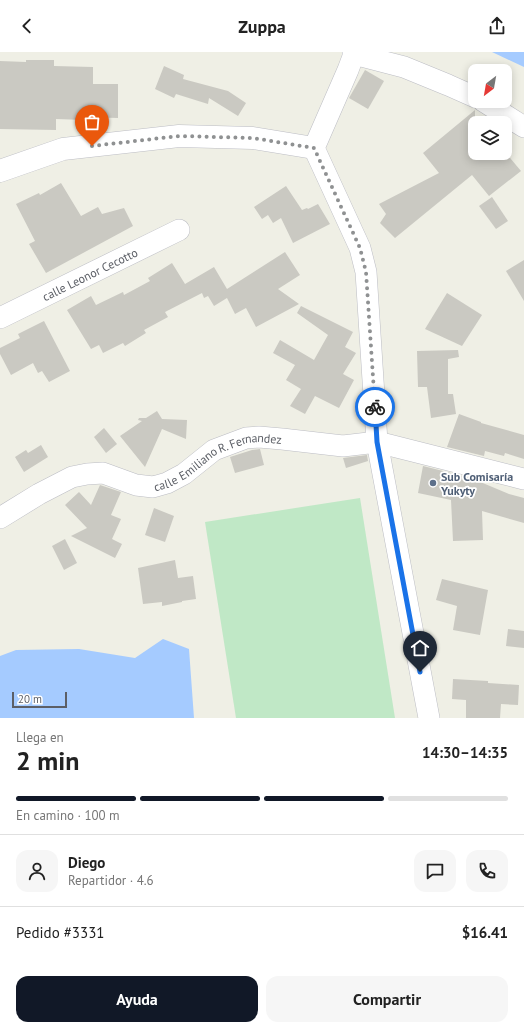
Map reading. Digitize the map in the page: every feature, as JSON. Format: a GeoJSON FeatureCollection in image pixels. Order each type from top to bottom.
{"type":"FeatureCollection","features":[{"type":"Feature","properties":{"kind":"street"},"geometry":{"type":"LineString","coordinates":[[429,718],[377,442],[366,272],[360,248],[314,148],[348,70],[353,53],[404,67],[448,84],[468,94]]}},
{"type":"Feature","properties":{"kind":"street"},"geometry":{"type":"LineString","coordinates":[[494,108],[524,127]]}},
{"type":"Feature","properties":{"kind":"street"},"geometry":{"type":"LineString","coordinates":[[0,171],[63,149],[179,136],[253,138],[314,148]]}},
{"type":"Feature","properties":{"kind":"street","name":"calle Leonor Cecotto"},"geometry":{"type":"LineString","coordinates":[[0,318],[178,230]]}},
{"type":"Feature","properties":{"kind":"street","name":"calle Emiliano R. Fernandez"},"geometry":{"type":"LineString","coordinates":[[0,518],[39,494],[72,477],[103,473],[136,485],[153,487],[167,483],[184,474],[214,450],[246,438],[259,437],[343,446],[377,442]]}},
{"type":"Feature","properties":{"kind":"street"},"geometry":{"type":"LineString","coordinates":[[377,442],[524,479]]}},
{"type":"Feature","properties":{"kind":"green space"},"geometry":{"type":"Polygon","coordinates":[[[360,498],[395,718],[236,718],[205,522],[360,498]]]}},
{"type":"Feature","properties":{"kind":"water"},"geometry":{"type":"Polygon","coordinates":[[[492,52],[524,52],[524,67],[492,52]]]}},
{"type":"Feature","properties":{"kind":"water"},"geometry":{"type":"Polygon","coordinates":[[[163,639],[189,649],[194,718],[0,718],[0,656],[16,650],[79,649],[135,658],[163,639]]]}},
{"type":"Feature","properties":{"kind":"building"},"geometry":{"type":"Polygon","coordinates":[[[26,60],[54,60],[54,66],[93,67],[93,84],[118,84],[118,118],[84,117],[84,120],[56,119],[56,130],[0,129],[0,61],[26,62],[26,60]]]}},
{"type":"Feature","properties":{"kind":"building"},"geometry":{"type":"Polygon","coordinates":[[[164,66],[184,75],[183,79],[228,91],[246,103],[238,116],[209,98],[208,104],[176,94],[174,98],[155,89],[164,66]]]}},
{"type":"Feature","properties":{"kind":"building"},"geometry":{"type":"Polygon","coordinates":[[[365,70],[384,81],[368,109],[349,98],[365,70]]]}},
{"type":"Feature","properties":{"kind":"building"},"geometry":{"type":"Polygon","coordinates":[[[475,110],[475,116],[468,116],[468,160],[512,160],[521,171],[489,196],[472,175],[395,238],[380,223],[386,214],[379,204],[439,173],[423,153],[475,110]]]}},
{"type":"Feature","properties":{"kind":"building"},"geometry":{"type":"Polygon","coordinates":[[[61,183],[81,216],[98,207],[102,214],[124,208],[133,226],[46,273],[29,244],[35,241],[16,204],[39,193],[40,195],[61,183]]]}},
{"type":"Feature","properties":{"kind":"building"},"geometry":{"type":"Polygon","coordinates":[[[286,186],[302,210],[318,204],[330,224],[293,243],[281,218],[273,223],[268,215],[262,219],[254,207],[286,186]]]}},
{"type":"Feature","properties":{"kind":"building"},"geometry":{"type":"Polygon","coordinates":[[[492,197],[508,221],[496,229],[479,206],[492,197]]]}},
{"type":"Feature","properties":{"kind":"building"},"geometry":{"type":"Polygon","coordinates":[[[285,252],[300,275],[278,289],[299,304],[256,327],[246,308],[235,314],[227,298],[214,306],[208,296],[204,298],[202,293],[165,312],[168,317],[144,330],[146,333],[125,346],[123,343],[103,353],[99,345],[91,349],[67,310],[91,296],[96,305],[123,292],[124,295],[150,281],[148,278],[172,263],[185,284],[214,267],[227,289],[285,252]]]}},
{"type":"Feature","properties":{"kind":"building"},"geometry":{"type":"Polygon","coordinates":[[[524,260],[524,301],[506,271],[524,260]]]}},
{"type":"Feature","properties":{"kind":"building"},"geometry":{"type":"Polygon","coordinates":[[[447,293],[482,315],[462,346],[425,329],[447,293]]]}},
{"type":"Feature","properties":{"kind":"building"},"geometry":{"type":"Polygon","coordinates":[[[301,306],[353,332],[345,347],[356,353],[343,374],[354,380],[339,408],[315,396],[305,414],[290,406],[301,389],[286,380],[295,365],[273,353],[280,340],[314,360],[328,335],[297,313],[301,306]]]}},
{"type":"Feature","properties":{"kind":"building"},"geometry":{"type":"Polygon","coordinates":[[[44,321],[70,371],[49,382],[42,371],[38,373],[33,363],[11,375],[0,354],[0,348],[20,338],[18,334],[44,321]]]}},
{"type":"Feature","properties":{"kind":"building"},"geometry":{"type":"Polygon","coordinates":[[[458,350],[459,357],[448,359],[448,394],[453,394],[456,414],[431,418],[427,387],[418,387],[417,351],[458,350]]]}},
{"type":"Feature","properties":{"kind":"building"},"geometry":{"type":"Polygon","coordinates":[[[157,411],[162,419],[187,420],[186,439],[162,429],[145,467],[120,436],[142,421],[138,420],[139,418],[146,418],[157,411]]]}},
{"type":"Feature","properties":{"kind":"building"},"geometry":{"type":"Polygon","coordinates":[[[459,414],[481,423],[524,435],[524,459],[505,453],[504,456],[485,451],[484,456],[447,447],[459,414]]]}},
{"type":"Feature","properties":{"kind":"building"},"geometry":{"type":"Polygon","coordinates":[[[104,428],[117,444],[106,453],[94,437],[104,428]]]}},
{"type":"Feature","properties":{"kind":"building"},"geometry":{"type":"Polygon","coordinates":[[[41,445],[48,457],[24,472],[15,457],[26,450],[28,453],[41,445]]]}},
{"type":"Feature","properties":{"kind":"building"},"geometry":{"type":"Polygon","coordinates":[[[260,449],[264,465],[235,473],[230,457],[260,449]]]}},
{"type":"Feature","properties":{"kind":"building"},"geometry":{"type":"Polygon","coordinates":[[[367,455],[368,461],[346,468],[343,458],[367,455]]]}},
{"type":"Feature","properties":{"kind":"building"},"geometry":{"type":"Polygon","coordinates":[[[423,466],[479,480],[478,481],[509,494],[524,498],[524,523],[482,511],[483,540],[453,541],[451,500],[418,493],[423,466]]]}},
{"type":"Feature","properties":{"kind":"building"},"geometry":{"type":"Polygon","coordinates":[[[100,485],[121,492],[111,515],[121,519],[112,539],[122,544],[115,558],[71,536],[87,528],[65,505],[79,492],[91,505],[100,485]]]}},
{"type":"Feature","properties":{"kind":"building"},"geometry":{"type":"Polygon","coordinates":[[[154,508],[174,516],[165,542],[145,535],[154,508]]]}},
{"type":"Feature","properties":{"kind":"building"},"geometry":{"type":"Polygon","coordinates":[[[65,539],[77,563],[64,570],[52,546],[65,539]]]}},
{"type":"Feature","properties":{"kind":"building"},"geometry":{"type":"Polygon","coordinates":[[[175,560],[178,578],[193,576],[196,599],[162,606],[162,602],[143,604],[138,568],[175,560]]]}},
{"type":"Feature","properties":{"kind":"building"},"geometry":{"type":"Polygon","coordinates":[[[442,579],[488,590],[480,635],[453,630],[457,606],[436,600],[442,579]]]}},
{"type":"Feature","properties":{"kind":"building"},"geometry":{"type":"Polygon","coordinates":[[[508,629],[524,631],[524,648],[506,646],[508,629]]]}},
{"type":"Feature","properties":{"kind":"building"},"geometry":{"type":"Polygon","coordinates":[[[453,679],[519,685],[518,705],[501,704],[500,718],[466,718],[466,700],[452,699],[453,679]]]}},
{"type":"Feature","properties":{"kind":"way so far"},"geometry":{"type":"LineString","coordinates":[[92,146],[179,136],[253,138],[314,148],[348,219],[360,248],[366,272],[375,407]]}},
{"type":"Feature","properties":{"kind":"place","name":"Sub Comisaría Yukyty"},"geometry":{"type":"Point","coordinates":[433,483]}},
{"type":"Feature","properties":{"kind":"route"},"geometry":{"type":"LineString","coordinates":[[375,407],[377,442],[420,672]]}}]}
